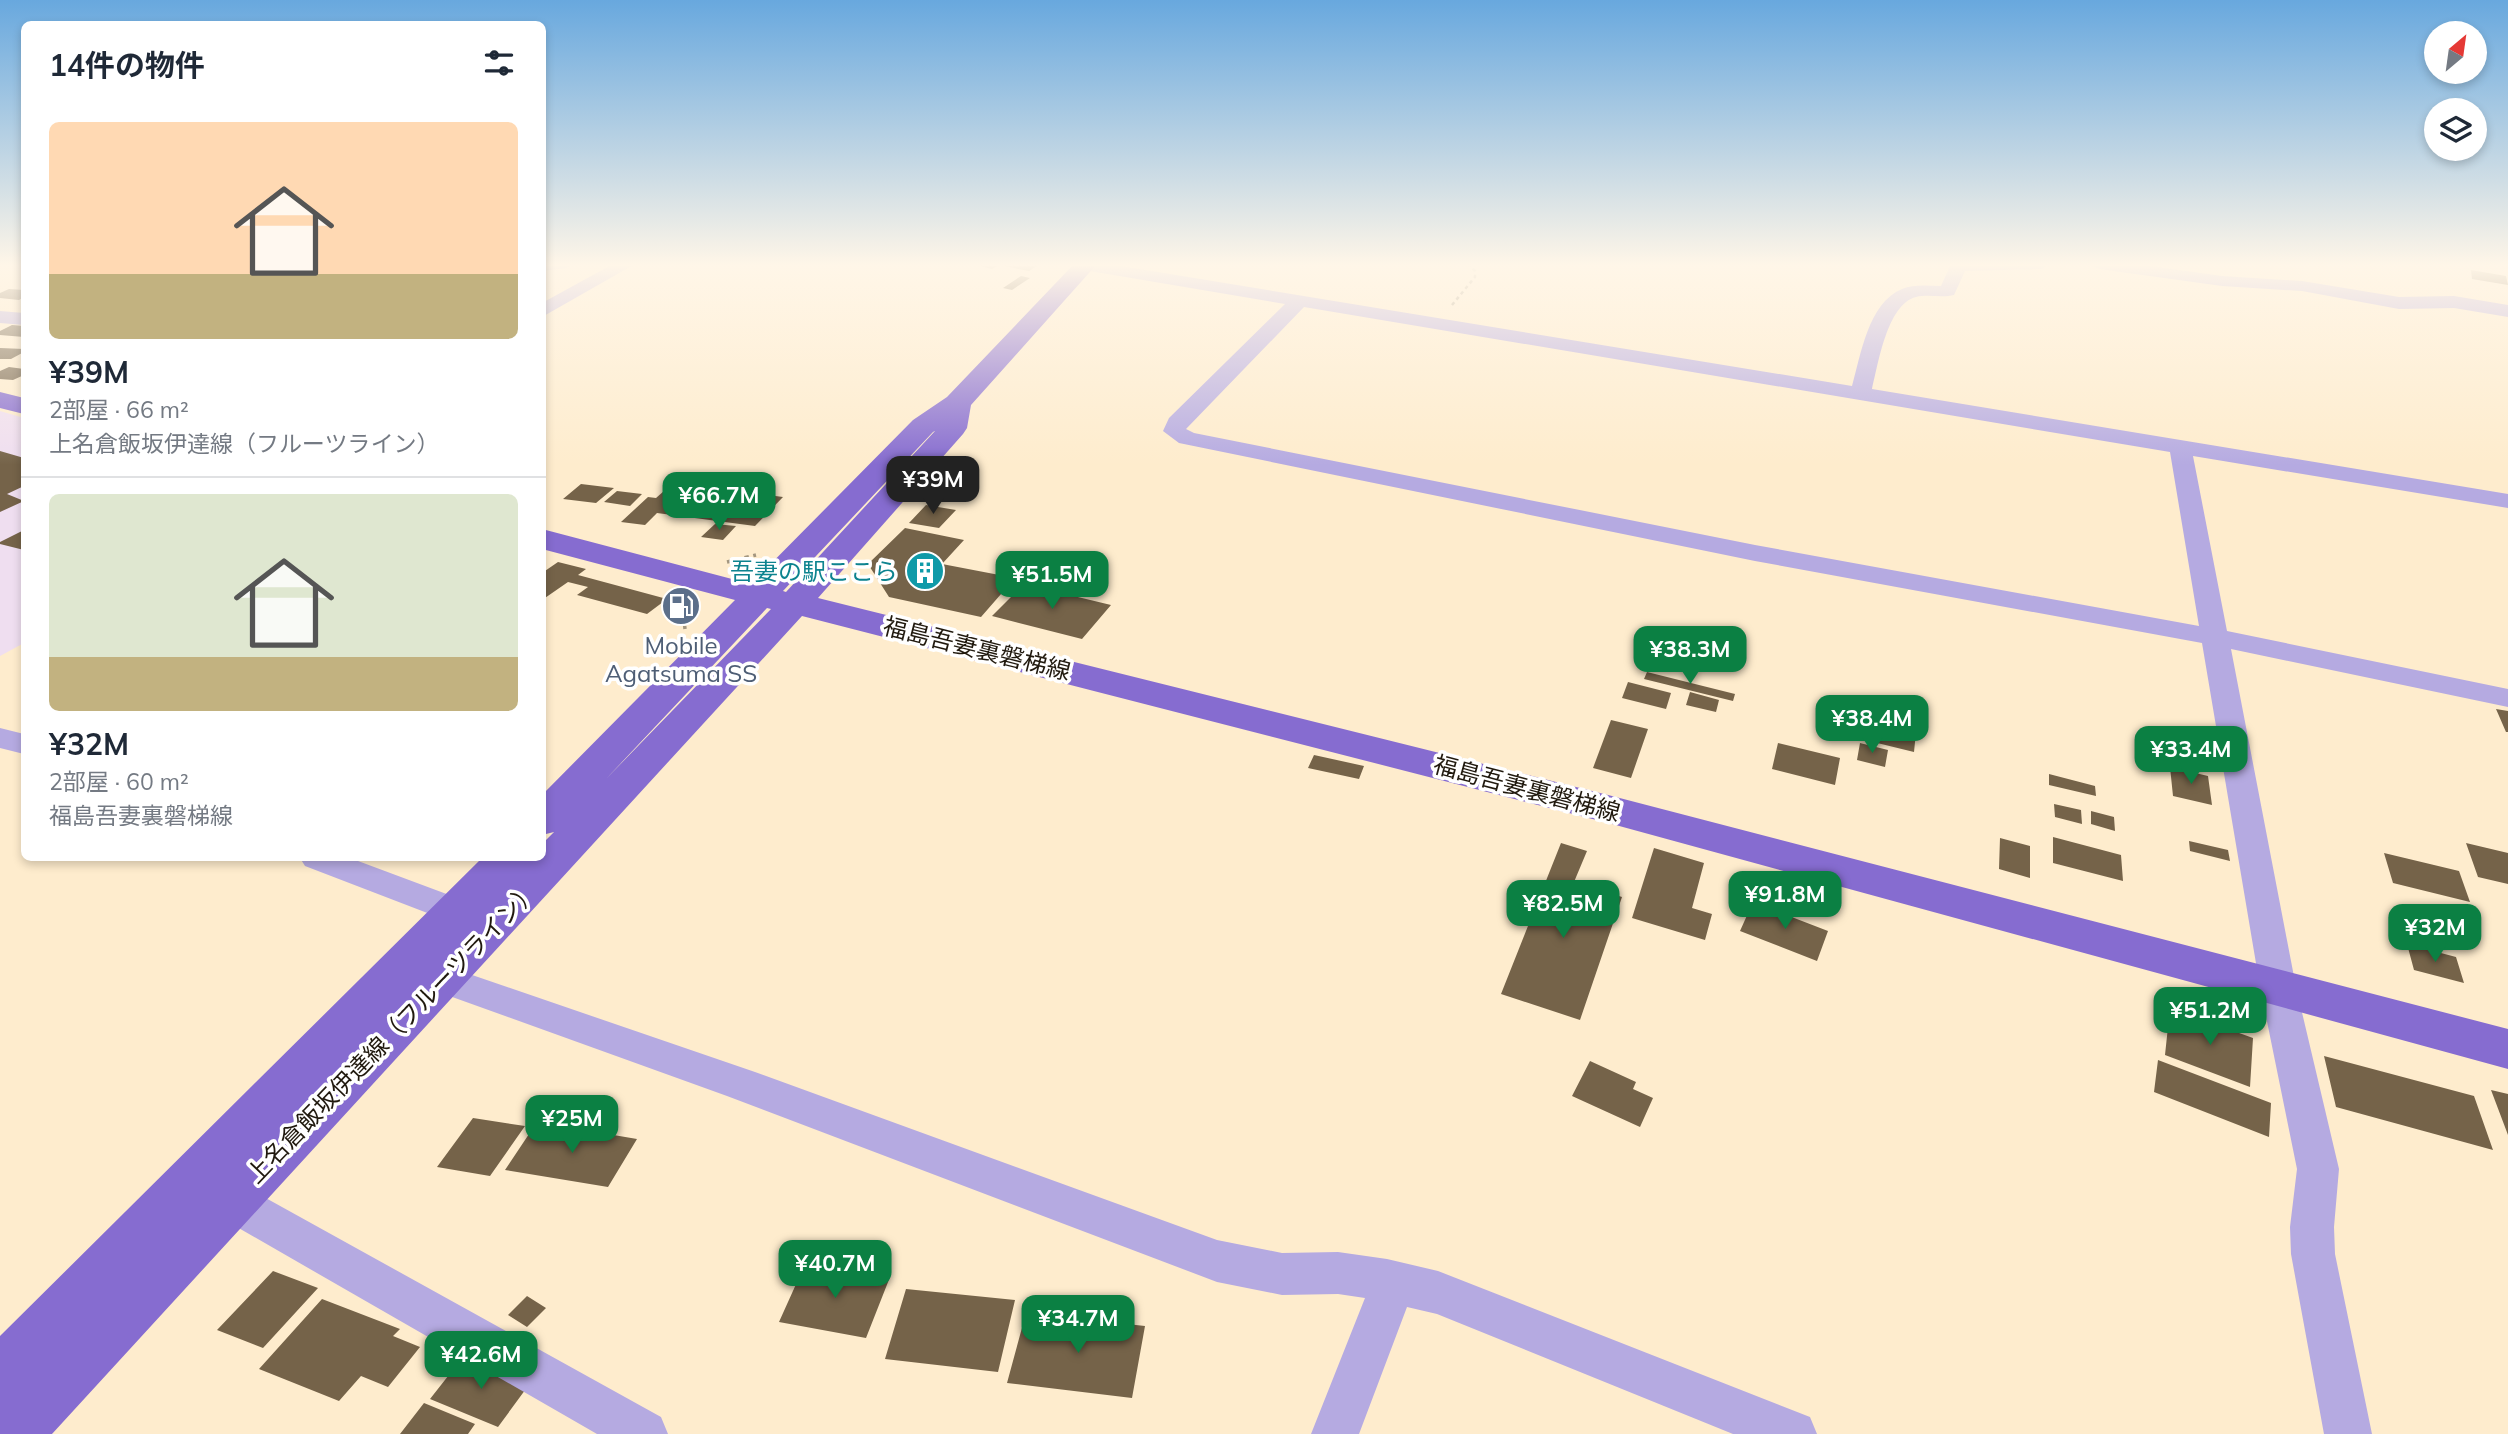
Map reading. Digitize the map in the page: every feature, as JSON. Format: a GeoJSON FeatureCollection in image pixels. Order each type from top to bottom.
{"type":"FeatureCollection","features":[{"type":"Feature","properties":{"kind":"main road","name":"上名倉飯坂伊達線（フルーツライン）"},"geometry":{"type":"LineString","coordinates":[[546,817],[778,600],[953,428],[957,403],[1022,331]]}},
{"type":"Feature","properties":{"kind":"main road"},"geometry":{"type":"LineString","coordinates":[[0,400],[21,405]]}},
{"type":"Feature","properties":{"kind":"main road","name":"福島吾妻裏磐梯線"},"geometry":{"type":"LineString","coordinates":[[546,540],[1273,722],[2508,1049]]}},
{"type":"Feature","properties":{"kind":"main road","name":"上名倉飯坂伊達線（フルーツライン）"},"geometry":{"type":"LineString","coordinates":[[9,1434],[443,979],[778,600]]}},
{"type":"Feature","properties":{"kind":"main road","name":"上名倉飯坂伊達線（フルーツライン）"},"geometry":{"type":"LineString","coordinates":[[0,1379],[505,861]]}},
{"type":"Feature","properties":{"kind":"street"},"geometry":{"type":"LineString","coordinates":[[1269,331],[1177,423],[1174,431],[1187,438],[1755,553],[2215,637],[2508,698]]}},
{"type":"Feature","properties":{"kind":"street"},"geometry":{"type":"LineString","coordinates":[[1478,331],[2508,501]]}},
{"type":"Feature","properties":{"kind":"street"},"geometry":{"type":"LineString","coordinates":[[1860,394],[1879,331]]}},
{"type":"Feature","properties":{"kind":"street"},"geometry":{"type":"LineString","coordinates":[[2180,447],[2278,987],[2318,1169],[2312,1227],[2313,1254],[2348,1434]]}},
{"type":"Feature","properties":{"kind":"street"},"geometry":{"type":"LineString","coordinates":[[0,738],[21,743]]}},
{"type":"Feature","properties":{"kind":"street"},"geometry":{"type":"LineString","coordinates":[[325,861],[456,911]]}},
{"type":"Feature","properties":{"kind":"street"},"geometry":{"type":"LineString","coordinates":[[443,979],[741,1084],[1217,1261],[1282,1274],[1338,1273],[1394,1282],[1438,1293],[1793,1434]]}},
{"type":"Feature","properties":{"kind":"street"},"geometry":{"type":"LineString","coordinates":[[231,1201],[644,1434]]}},
{"type":"Feature","properties":{"kind":"street"},"geometry":{"type":"LineString","coordinates":[[1335,1434],[1394,1282]]}},
{"type":"Feature","properties":{"kind":"path"},"geometry":{"type":"LineString","coordinates":[[722,563],[764,554]]}},
{"type":"Feature","properties":{"kind":"path"},"geometry":{"type":"LineString","coordinates":[[681,591],[687,642]]}},
{"type":"Feature","properties":{"kind":"shaded area"},"geometry":{"type":"Polygon","coordinates":[[[0,411],[21,417],[21,645],[0,656],[0,411]]]}},
{"type":"Feature","properties":{"kind":"building"},"geometry":{"type":"Polygon","coordinates":[[[0,331],[21,331],[21,337],[0,335],[0,331]]]}},
{"type":"Feature","properties":{"kind":"building"},"geometry":{"type":"Polygon","coordinates":[[[0,348],[21,349],[21,354],[11,359],[0,359],[0,348]]]}},
{"type":"Feature","properties":{"kind":"building"},"geometry":{"type":"Polygon","coordinates":[[[9,367],[21,369],[21,376],[13,380],[0,379],[0,371],[9,367]]]}},
{"type":"Feature","properties":{"kind":"building"},"geometry":{"type":"Polygon","coordinates":[[[0,451],[21,457],[21,487],[7,494],[21,500],[21,502],[0,512],[0,451]]]}},
{"type":"Feature","properties":{"kind":"building"},"geometry":{"type":"Polygon","coordinates":[[[673,483],[783,497],[755,526],[657,513],[645,525],[621,522],[648,497],[656,498],[673,483]]]}},
{"type":"Feature","properties":{"kind":"building"},"geometry":{"type":"Polygon","coordinates":[[[581,484],[614,488],[596,503],[563,499],[581,484]]]}},
{"type":"Feature","properties":{"kind":"building"},"geometry":{"type":"Polygon","coordinates":[[[617,491],[642,494],[630,506],[604,502],[617,491]]]}},
{"type":"Feature","properties":{"kind":"building"},"geometry":{"type":"Polygon","coordinates":[[[926,505],[956,510],[939,528],[909,523],[926,505]]]}},
{"type":"Feature","properties":{"kind":"building"},"geometry":{"type":"Polygon","coordinates":[[[715,524],[736,526],[723,540],[701,537],[715,524]]]}},
{"type":"Feature","properties":{"kind":"building","name":"吾妻の駅ここら"},"geometry":{"type":"Polygon","coordinates":[[[905,528],[964,540],[942,564],[1015,578],[981,617],[889,597],[868,564],[905,528]]]}},
{"type":"Feature","properties":{"kind":"building"},"geometry":{"type":"Polygon","coordinates":[[[21,532],[21,549],[0,542],[21,532]]]}},
{"type":"Feature","properties":{"kind":"building"},"geometry":{"type":"Polygon","coordinates":[[[558,562],[586,569],[578,575],[667,599],[647,614],[577,595],[588,587],[568,582],[546,597],[546,570],[558,562]]]}},
{"type":"Feature","properties":{"kind":"building"},"geometry":{"type":"Polygon","coordinates":[[[1024,584],[1111,605],[1082,639],[992,616],[1024,584]]]}},
{"type":"Feature","properties":{"kind":"building"},"geometry":{"type":"Polygon","coordinates":[[[1647,672],[1735,694],[1733,701],[1644,679],[1647,672]]]}},
{"type":"Feature","properties":{"kind":"building"},"geometry":{"type":"Polygon","coordinates":[[[1628,682],[1671,693],[1666,709],[1622,698],[1628,682]]]}},
{"type":"Feature","properties":{"kind":"building"},"geometry":{"type":"Polygon","coordinates":[[[1690,692],[1719,700],[1716,712],[1686,705],[1690,692]]]}},
{"type":"Feature","properties":{"kind":"building"},"geometry":{"type":"Polygon","coordinates":[[[2496,709],[2508,711],[2508,732],[2506,732],[2496,709]]]}},
{"type":"Feature","properties":{"kind":"building"},"geometry":{"type":"Polygon","coordinates":[[[1611,720],[1648,729],[1631,778],[1593,768],[1611,720]]]}},
{"type":"Feature","properties":{"kind":"building"},"geometry":{"type":"Polygon","coordinates":[[[1868,720],[1916,732],[1914,752],[1865,740],[1868,720]]]}},
{"type":"Feature","properties":{"kind":"building"},"geometry":{"type":"Polygon","coordinates":[[[1778,743],[1840,758],[1835,785],[1772,769],[1778,743]]]}},
{"type":"Feature","properties":{"kind":"building"},"geometry":{"type":"Polygon","coordinates":[[[1860,743],[1888,750],[1885,767],[1857,760],[1860,743]]]}},
{"type":"Feature","properties":{"kind":"building"},"geometry":{"type":"Polygon","coordinates":[[[1314,755],[1364,766],[1359,779],[1308,768],[1314,755]]]}},
{"type":"Feature","properties":{"kind":"building"},"geometry":{"type":"Polygon","coordinates":[[[2170,767],[2208,776],[2212,805],[2173,796],[2170,767]]]}},
{"type":"Feature","properties":{"kind":"building"},"geometry":{"type":"Polygon","coordinates":[[[2049,774],[2095,786],[2096,796],[2049,785],[2049,774]]]}},
{"type":"Feature","properties":{"kind":"building"},"geometry":{"type":"Polygon","coordinates":[[[2054,804],[2081,810],[2082,824],[2055,817],[2054,804]]]}},
{"type":"Feature","properties":{"kind":"building"},"geometry":{"type":"Polygon","coordinates":[[[2091,811],[2114,817],[2115,831],[2091,824],[2091,811]]]}},
{"type":"Feature","properties":{"kind":"building"},"geometry":{"type":"Polygon","coordinates":[[[2053,837],[2121,855],[2123,881],[2053,863],[2053,837]]]}},
{"type":"Feature","properties":{"kind":"building"},"geometry":{"type":"Polygon","coordinates":[[[2000,838],[2030,846],[2030,878],[1999,869],[2000,838]]]}},
{"type":"Feature","properties":{"kind":"building"},"geometry":{"type":"Polygon","coordinates":[[[2189,841],[2228,850],[2230,861],[2190,851],[2189,841]]]}},
{"type":"Feature","properties":{"kind":"building"},"geometry":{"type":"Polygon","coordinates":[[[1561,843],[1587,851],[1574,882],[1622,897],[1580,1020],[1501,994],[1561,843]]]}},
{"type":"Feature","properties":{"kind":"building"},"geometry":{"type":"Polygon","coordinates":[[[2466,843],[2508,853],[2508,884],[2478,877],[2466,843]]]}},
{"type":"Feature","properties":{"kind":"building"},"geometry":{"type":"Polygon","coordinates":[[[1654,848],[1704,863],[1692,908],[1712,914],[1705,940],[1632,918],[1654,848]]]}},
{"type":"Feature","properties":{"kind":"building"},"geometry":{"type":"Polygon","coordinates":[[[2384,853],[2459,871],[2470,902],[2393,883],[2384,853]]]}},
{"type":"Feature","properties":{"kind":"building"},"geometry":{"type":"Polygon","coordinates":[[[1753,902],[1828,931],[1817,961],[1740,931],[1753,902]]]}},
{"type":"Feature","properties":{"kind":"building"},"geometry":{"type":"Polygon","coordinates":[[[2407,944],[2456,957],[2464,983],[2414,970],[2407,944]]]}},
{"type":"Feature","properties":{"kind":"building"},"geometry":{"type":"Polygon","coordinates":[[[2170,1008],[2253,1038],[2250,1087],[2165,1055],[2170,1008]]]}},
{"type":"Feature","properties":{"kind":"building"},"geometry":{"type":"Polygon","coordinates":[[[2324,1056],[2474,1096],[2493,1150],[2336,1107],[2324,1056]]]}},
{"type":"Feature","properties":{"kind":"building"},"geometry":{"type":"Polygon","coordinates":[[[2158,1060],[2271,1103],[2269,1137],[2154,1092],[2158,1060]]]}},
{"type":"Feature","properties":{"kind":"building"},"geometry":{"type":"Polygon","coordinates":[[[1590,1061],[1636,1082],[1633,1089],[1653,1098],[1640,1127],[1572,1096],[1590,1061]]]}},
{"type":"Feature","properties":{"kind":"building"},"geometry":{"type":"Polygon","coordinates":[[[2491,1090],[2508,1094],[2508,1135],[2491,1090]]]}},
{"type":"Feature","properties":{"kind":"building"},"geometry":{"type":"Polygon","coordinates":[[[473,1118],[525,1126],[490,1176],[437,1167],[473,1118]]]}},
{"type":"Feature","properties":{"kind":"building"},"geometry":{"type":"Polygon","coordinates":[[[537,1122],[637,1139],[608,1187],[505,1170],[537,1122]]]}},
{"type":"Feature","properties":{"kind":"building"},"geometry":{"type":"Polygon","coordinates":[[[806,1262],[890,1277],[866,1338],[779,1322],[806,1262]]]}},
{"type":"Feature","properties":{"kind":"building"},"geometry":{"type":"Polygon","coordinates":[[[273,1271],[318,1288],[263,1348],[217,1330],[273,1271]]]}},
{"type":"Feature","properties":{"kind":"building"},"geometry":{"type":"Polygon","coordinates":[[[906,1289],[1015,1300],[998,1372],[885,1359],[906,1289]]]}},
{"type":"Feature","properties":{"kind":"building"},"geometry":{"type":"Polygon","coordinates":[[[527,1296],[546,1308],[527,1327],[508,1315],[527,1296]]]}},
{"type":"Feature","properties":{"kind":"building"},"geometry":{"type":"Polygon","coordinates":[[[322,1299],[400,1329],[393,1336],[420,1347],[388,1387],[361,1376],[339,1401],[259,1369],[322,1299]]]}},
{"type":"Feature","properties":{"kind":"building"},"geometry":{"type":"Polygon","coordinates":[[[1026,1313],[1145,1326],[1132,1398],[1007,1383],[1026,1313]]]}},
{"type":"Feature","properties":{"kind":"building"},"geometry":{"type":"Polygon","coordinates":[[[463,1357],[531,1382],[498,1427],[430,1399],[463,1357]]]}},
{"type":"Feature","properties":{"kind":"building"},"geometry":{"type":"Polygon","coordinates":[[[424,1403],[475,1424],[468,1434],[400,1434],[424,1403]]]}},
{"type":"Feature","properties":{"kind":"place","name":"吾妻の駅ここら"},"geometry":{"type":"Point","coordinates":[925,571]}},
{"type":"Feature","properties":{"kind":"place","name":"Mobile Agatsuma SS"},"geometry":{"type":"Point","coordinates":[681,606]}}]}
